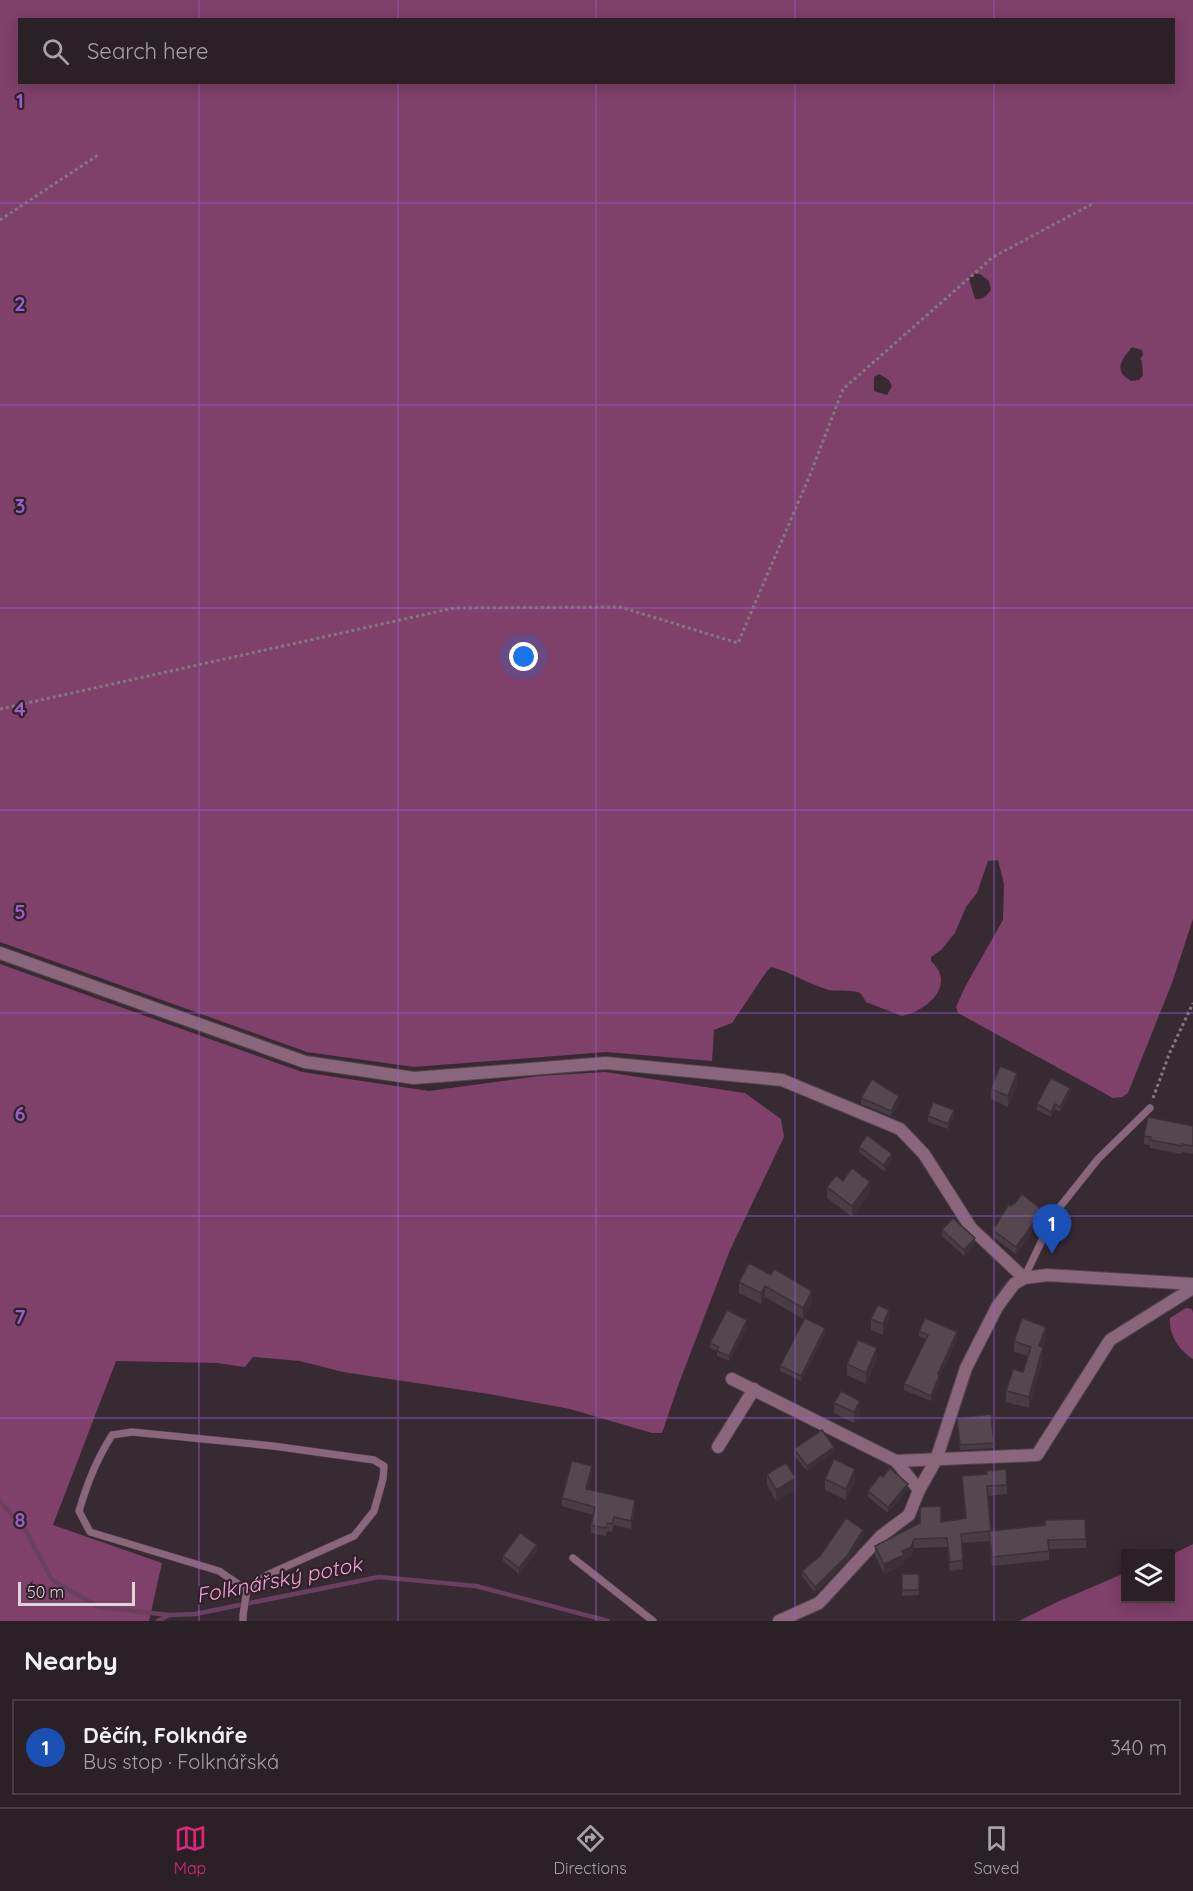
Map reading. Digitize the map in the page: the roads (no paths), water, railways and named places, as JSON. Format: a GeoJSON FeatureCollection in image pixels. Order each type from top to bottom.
{"type":"FeatureCollection","features":[{"type":"Feature","properties":{"kind":"street"},"geometry":{"type":"LineString","coordinates":[[0,953],[304,1062],[414,1078],[606,1063],[782,1080],[900,1129],[924,1154],[971,1228],[1024,1278]]}},
{"type":"Feature","properties":{"kind":"street"},"geometry":{"type":"LineString","coordinates":[[779,1621],[819,1603],[881,1536],[909,1515],[919,1490],[936,1460],[966,1368],[997,1306],[1014,1284],[1024,1278],[1047,1275],[1193,1286]]}},
{"type":"Feature","properties":{"kind":"street"},"geometry":{"type":"LineString","coordinates":[[896,1461],[1037,1455],[1110,1340],[1193,1286]]}},
{"type":"Feature","properties":{"kind":"street"},"geometry":{"type":"LineString","coordinates":[[732,1379],[896,1461],[919,1490]]}},
{"type":"Feature","properties":{"kind":"street"},"geometry":{"type":"LineString","coordinates":[[718,1447],[754,1389]]}},
{"type":"Feature","properties":{"kind":"lane"},"geometry":{"type":"LineString","coordinates":[[1024,1278],[1055,1213],[1098,1159],[1150,1108]]}},
{"type":"Feature","properties":{"kind":"lane"},"geometry":{"type":"LineString","coordinates":[[243,1618],[247,1590],[267,1575],[354,1536],[374,1510],[383,1479],[384,1466],[374,1460],[273,1446],[132,1432],[112,1435],[89,1478],[79,1511],[90,1533],[219,1571],[247,1590]]}},
{"type":"Feature","properties":{"kind":"lane"},"geometry":{"type":"LineString","coordinates":[[573,1558],[653,1621]]}},
{"type":"Feature","properties":{"kind":"waterway","name":"Folknářský potok"},"geometry":{"type":"LineString","coordinates":[[0,1502],[25,1529],[52,1580],[99,1607],[169,1615],[195,1614],[379,1577],[476,1586],[608,1621]]}},
{"type":"Feature","properties":{"kind":"waterway","name":"Folknářský potok"},"geometry":{"type":"LineString","coordinates":[[158,1621],[169,1615]]}},
{"type":"Feature","properties":{"kind":"place","name":"Děčín, Folknáře"},"geometry":{"type":"Point","coordinates":[1052,1254]}}]}
